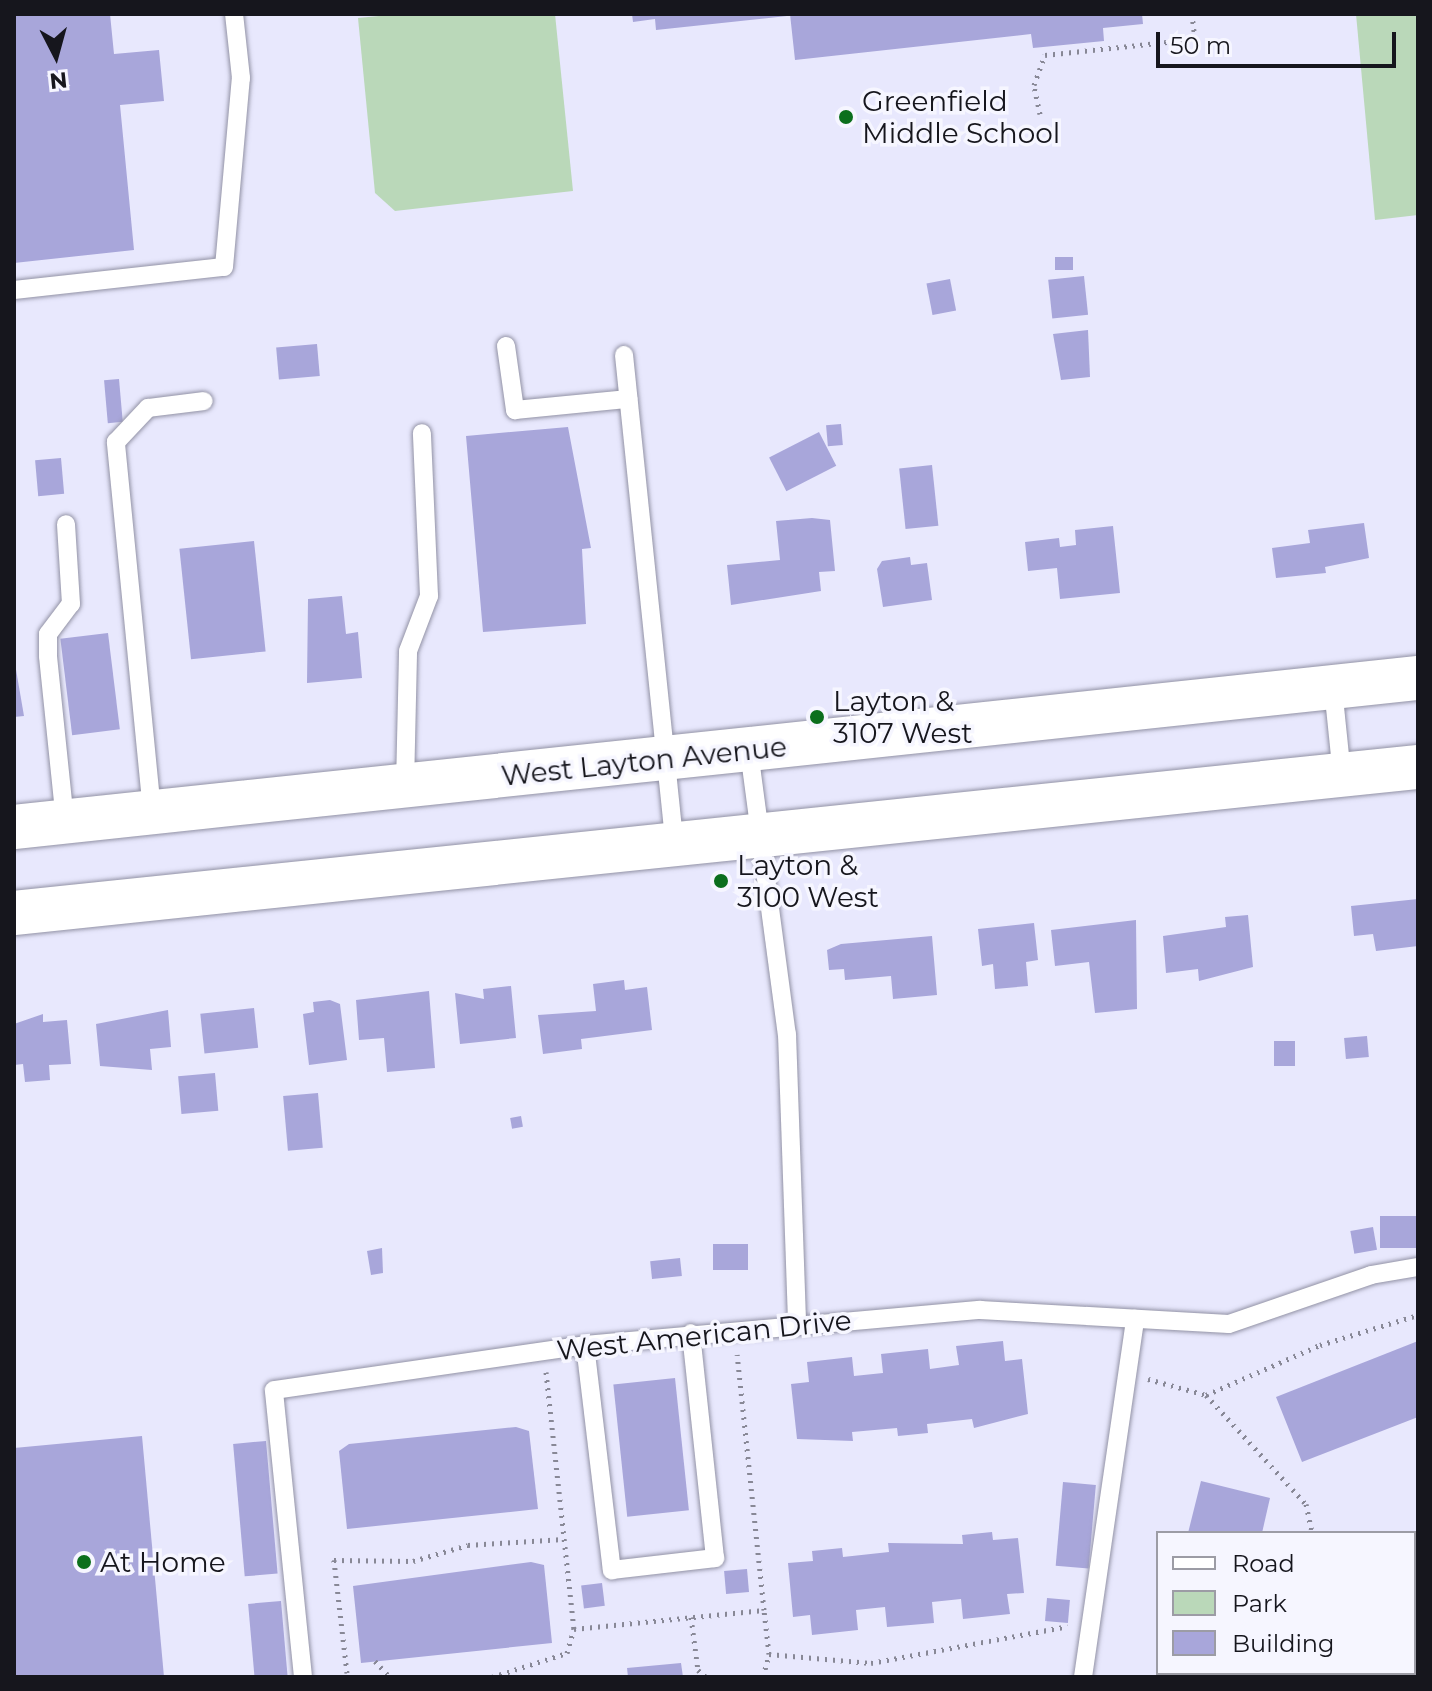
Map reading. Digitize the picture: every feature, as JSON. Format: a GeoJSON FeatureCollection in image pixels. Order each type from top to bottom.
{"type":"FeatureCollection","features":[{"type":"Feature","properties":{"kind":"main road","name":"West Layton Avenue"},"geometry":{"type":"LineString","coordinates":[[14,827],[1418,678]]}},
{"type":"Feature","properties":{"kind":"main road"},"geometry":{"type":"LineString","coordinates":[[14,913],[1418,767]]}},
{"type":"Feature","properties":{"kind":"lane"},"geometry":{"type":"LineString","coordinates":[[14,290],[224,267],[241,78],[234,14]]}},
{"type":"Feature","properties":{"kind":"lane"},"geometry":{"type":"LineString","coordinates":[[506,346],[515,410],[628,399]]}},
{"type":"Feature","properties":{"kind":"lane"},"geometry":{"type":"LineString","coordinates":[[624,355],[675,846]]}},
{"type":"Feature","properties":{"kind":"lane"},"geometry":{"type":"LineString","coordinates":[[152,811],[116,442],[148,408],[204,401]]}},
{"type":"Feature","properties":{"kind":"lane"},"geometry":{"type":"LineString","coordinates":[[405,786],[408,651],[429,596],[422,433]]}},
{"type":"Feature","properties":{"kind":"lane"},"geometry":{"type":"LineString","coordinates":[[65,821],[48,634],[71,604],[66,524]]}},
{"type":"Feature","properties":{"kind":"lane"},"geometry":{"type":"LineString","coordinates":[[1333,688],[1342,775]]}},
{"type":"Feature","properties":{"kind":"lane"},"geometry":{"type":"LineString","coordinates":[[749,751],[756,838],[787,1034],[797,1324]]}},
{"type":"Feature","properties":{"kind":"lane","name":"West American Drive"},"geometry":{"type":"LineString","coordinates":[[303,1677],[274,1390],[585,1345],[735,1329],[980,1310],[1229,1324],[1371,1275],[1418,1267]]}},
{"type":"Feature","properties":{"kind":"lane"},"geometry":{"type":"LineString","coordinates":[[1083,1677],[1135,1319]]}},
{"type":"Feature","properties":{"kind":"lane"},"geometry":{"type":"LineString","coordinates":[[585,1345],[612,1570],[715,1558],[691,1333]]}},
{"type":"Feature","properties":{"kind":"path"},"geometry":{"type":"LineString","coordinates":[[1040,114],[1034,85],[1045,55],[1195,39],[1192,14]]}},
{"type":"Feature","properties":{"kind":"path"},"geometry":{"type":"LineString","coordinates":[[1206,1395],[1320,1345],[1418,1315]]}},
{"type":"Feature","properties":{"kind":"path"},"geometry":{"type":"LineString","coordinates":[[735,1329],[769,1654],[763,1677]]}},
{"type":"Feature","properties":{"kind":"path"},"geometry":{"type":"LineString","coordinates":[[492,1677],[567,1653],[574,1629],[543,1350]]}},
{"type":"Feature","properties":{"kind":"path"},"geometry":{"type":"LineString","coordinates":[[1125,1376],[1206,1395],[1306,1504],[1312,1531]]}},
{"type":"Feature","properties":{"kind":"path"},"geometry":{"type":"LineString","coordinates":[[347,1673],[334,1560],[413,1561],[468,1545],[564,1539]]}},
{"type":"Feature","properties":{"kind":"path"},"geometry":{"type":"LineString","coordinates":[[574,1629],[764,1610]]}},
{"type":"Feature","properties":{"kind":"path"},"geometry":{"type":"LineString","coordinates":[[691,1617],[698,1670],[706,1677]]}},
{"type":"Feature","properties":{"kind":"path"},"geometry":{"type":"LineString","coordinates":[[769,1654],[871,1663],[1021,1630],[1093,1623]]}},
{"type":"Feature","properties":{"kind":"path"},"geometry":{"type":"LineString","coordinates":[[375,1661],[390,1677]]}},
{"type":"Feature","properties":{"kind":"green space"},"geometry":{"type":"Polygon","coordinates":[[[400,14],[555,14],[573,191],[395,211],[375,193],[358,18],[400,14]]]}},
{"type":"Feature","properties":{"kind":"green space"},"geometry":{"type":"Polygon","coordinates":[[[1356,14],[1418,14],[1418,215],[1375,220],[1356,14]]]}},
{"type":"Feature","properties":{"kind":"building"},"geometry":{"type":"Polygon","coordinates":[[[14,14],[110,14],[114,54],[159,50],[164,101],[120,105],[134,250],[14,263],[14,14]]]}},
{"type":"Feature","properties":{"kind":"building"},"geometry":{"type":"Polygon","coordinates":[[[632,14],[787,16],[656,30],[655,19],[633,22],[632,14]]]}},
{"type":"Feature","properties":{"kind":"building"},"geometry":{"type":"Polygon","coordinates":[[[790,14],[1142,14],[1143,24],[1103,28],[1104,41],[1033,48],[1031,34],[795,60],[790,14]]]}},
{"type":"Feature","properties":{"kind":"building"},"geometry":{"type":"Polygon","coordinates":[[[1055,257],[1073,257],[1073,270],[1055,270],[1055,257]]]}},
{"type":"Feature","properties":{"kind":"building"},"geometry":{"type":"Polygon","coordinates":[[[1084,276],[1088,315],[1052,319],[1048,280],[1084,276]]]}},
{"type":"Feature","properties":{"kind":"building"},"geometry":{"type":"Polygon","coordinates":[[[950,279],[956,310],[933,315],[926,284],[950,279]]]}},
{"type":"Feature","properties":{"kind":"building"},"geometry":{"type":"Polygon","coordinates":[[[1088,330],[1090,377],[1061,380],[1053,334],[1088,330]]]}},
{"type":"Feature","properties":{"kind":"building"},"geometry":{"type":"Polygon","coordinates":[[[317,344],[320,376],[279,379],[276,348],[317,344]]]}},
{"type":"Feature","properties":{"kind":"building"},"geometry":{"type":"Polygon","coordinates":[[[119,379],[123,422],[108,423],[104,380],[119,379]]]}},
{"type":"Feature","properties":{"kind":"building"},"geometry":{"type":"Polygon","coordinates":[[[841,424],[843,445],[828,446],[826,425],[841,424]]]}},
{"type":"Feature","properties":{"kind":"building"},"geometry":{"type":"Polygon","coordinates":[[[568,427],[591,548],[582,549],[586,624],[483,632],[466,436],[568,427]]]}},
{"type":"Feature","properties":{"kind":"building"},"geometry":{"type":"Polygon","coordinates":[[[819,432],[836,466],[786,491],[769,457],[819,432]]]}},
{"type":"Feature","properties":{"kind":"building"},"geometry":{"type":"Polygon","coordinates":[[[61,458],[64,494],[38,496],[35,460],[61,458]]]}},
{"type":"Feature","properties":{"kind":"building"},"geometry":{"type":"Polygon","coordinates":[[[932,465],[938,526],[906,529],[899,468],[932,465]]]}},
{"type":"Feature","properties":{"kind":"building"},"geometry":{"type":"Polygon","coordinates":[[[830,520],[835,571],[819,572],[821,591],[731,605],[727,565],[780,560],[776,521],[830,520]]]}},
{"type":"Feature","properties":{"kind":"building"},"geometry":{"type":"Polygon","coordinates":[[[1364,523],[1369,558],[1325,567],[1326,573],[1276,578],[1272,548],[1310,543],[1308,530],[1364,523]]]}},
{"type":"Feature","properties":{"kind":"building"},"geometry":{"type":"Polygon","coordinates":[[[1113,526],[1120,593],[1060,599],[1057,568],[1028,571],[1025,542],[1059,538],[1060,547],[1076,545],[1075,530],[1113,526]]]}},
{"type":"Feature","properties":{"kind":"building"},"geometry":{"type":"Polygon","coordinates":[[[254,541],[266,651],[191,659],[179,549],[254,541]]]}},
{"type":"Feature","properties":{"kind":"building"},"geometry":{"type":"Polygon","coordinates":[[[910,557],[911,565],[927,563],[932,600],[883,607],[877,569],[882,561],[910,557]]]}},
{"type":"Feature","properties":{"kind":"building"},"geometry":{"type":"Polygon","coordinates":[[[342,596],[346,634],[358,632],[362,678],[307,683],[308,599],[342,596]]]}},
{"type":"Feature","properties":{"kind":"building"},"geometry":{"type":"Polygon","coordinates":[[[108,633],[120,729],[72,735],[60,639],[108,633]]]}},
{"type":"Feature","properties":{"kind":"building"},"geometry":{"type":"Polygon","coordinates":[[[14,658],[24,716],[14,717],[14,658]]]}},
{"type":"Feature","properties":{"kind":"building"},"geometry":{"type":"Polygon","coordinates":[[[1418,899],[1418,946],[1376,951],[1373,934],[1354,936],[1351,906],[1418,899]]]}},
{"type":"Feature","properties":{"kind":"building"},"geometry":{"type":"Polygon","coordinates":[[[1248,915],[1253,967],[1199,981],[1198,969],[1166,973],[1163,936],[1226,927],[1225,917],[1248,915]]]}},
{"type":"Feature","properties":{"kind":"building"},"geometry":{"type":"Polygon","coordinates":[[[1136,920],[1137,1009],[1095,1013],[1089,962],[1055,966],[1051,930],[1136,920]]]}},
{"type":"Feature","properties":{"kind":"building"},"geometry":{"type":"Polygon","coordinates":[[[1034,923],[1038,960],[1026,962],[1028,986],[995,989],[993,964],[982,966],[978,929],[1034,923]]]}},
{"type":"Feature","properties":{"kind":"building"},"geometry":{"type":"Polygon","coordinates":[[[932,936],[937,995],[893,999],[891,976],[845,980],[844,969],[829,970],[827,950],[841,944],[932,936]]]}},
{"type":"Feature","properties":{"kind":"building"},"geometry":{"type":"Polygon","coordinates":[[[624,980],[625,990],[647,987],[652,1030],[581,1039],[582,1049],[543,1054],[538,1015],[596,1011],[593,984],[624,980]]]}},
{"type":"Feature","properties":{"kind":"building"},"geometry":{"type":"Polygon","coordinates":[[[511,986],[516,1038],[460,1044],[455,993],[484,999],[483,989],[511,986]]]}},
{"type":"Feature","properties":{"kind":"building"},"geometry":{"type":"Polygon","coordinates":[[[429,991],[435,1068],[387,1072],[384,1038],[359,1040],[356,1000],[429,991]]]}},
{"type":"Feature","properties":{"kind":"building"},"geometry":{"type":"Polygon","coordinates":[[[330,1000],[340,1004],[347,1060],[309,1065],[303,1014],[314,1012],[313,1002],[330,1000]]]}},
{"type":"Feature","properties":{"kind":"building"},"geometry":{"type":"Polygon","coordinates":[[[254,1008],[258,1048],[204,1053],[200,1014],[254,1008]]]}},
{"type":"Feature","properties":{"kind":"building"},"geometry":{"type":"Polygon","coordinates":[[[168,1010],[171,1047],[150,1049],[152,1070],[100,1066],[96,1024],[168,1010]]]}},
{"type":"Feature","properties":{"kind":"building"},"geometry":{"type":"Polygon","coordinates":[[[43,1014],[43,1022],[67,1020],[71,1064],[49,1065],[50,1080],[25,1082],[23,1064],[14,1065],[14,1024],[43,1014]]]}},
{"type":"Feature","properties":{"kind":"building"},"geometry":{"type":"Polygon","coordinates":[[[1367,1036],[1369,1057],[1346,1059],[1344,1038],[1367,1036]]]}},
{"type":"Feature","properties":{"kind":"building"},"geometry":{"type":"Polygon","coordinates":[[[1274,1041],[1295,1041],[1295,1066],[1274,1066],[1274,1041]]]}},
{"type":"Feature","properties":{"kind":"building"},"geometry":{"type":"Polygon","coordinates":[[[215,1073],[218,1111],[181,1114],[178,1076],[215,1073]]]}},
{"type":"Feature","properties":{"kind":"building"},"geometry":{"type":"Polygon","coordinates":[[[318,1093],[323,1148],[288,1151],[283,1096],[318,1093]]]}},
{"type":"Feature","properties":{"kind":"building"},"geometry":{"type":"Polygon","coordinates":[[[521,1116],[523,1127],[512,1129],[510,1118],[521,1116]]]}},
{"type":"Feature","properties":{"kind":"building"},"geometry":{"type":"Polygon","coordinates":[[[1380,1216],[1418,1216],[1418,1248],[1380,1248],[1380,1216]]]}},
{"type":"Feature","properties":{"kind":"building"},"geometry":{"type":"Polygon","coordinates":[[[1373,1227],[1377,1250],[1354,1254],[1350,1231],[1373,1227]]]}},
{"type":"Feature","properties":{"kind":"building"},"geometry":{"type":"Polygon","coordinates":[[[713,1244],[748,1244],[748,1270],[713,1270],[713,1244]]]}},
{"type":"Feature","properties":{"kind":"building"},"geometry":{"type":"Polygon","coordinates":[[[382,1248],[383,1273],[371,1275],[367,1251],[382,1248]]]}},
{"type":"Feature","properties":{"kind":"building"},"geometry":{"type":"Polygon","coordinates":[[[680,1258],[682,1276],[652,1279],[650,1261],[680,1258]]]}},
{"type":"Feature","properties":{"kind":"building"},"geometry":{"type":"Polygon","coordinates":[[[1003,1341],[1005,1361],[1022,1359],[1028,1414],[974,1428],[972,1419],[927,1424],[928,1433],[898,1436],[897,1428],[852,1432],[853,1441],[797,1439],[791,1384],[809,1382],[807,1362],[852,1357],[854,1376],[883,1373],[881,1354],[928,1349],[930,1369],[959,1365],[956,1346],[1003,1341]]]}},
{"type":"Feature","properties":{"kind":"building"},"geometry":{"type":"Polygon","coordinates":[[[1418,1341],[1418,1417],[1302,1462],[1276,1397],[1418,1341]]]}},
{"type":"Feature","properties":{"kind":"building"},"geometry":{"type":"Polygon","coordinates":[[[675,1378],[689,1510],[627,1517],[613,1384],[675,1378]]]}},
{"type":"Feature","properties":{"kind":"building"},"geometry":{"type":"Polygon","coordinates":[[[516,1427],[529,1431],[538,1509],[347,1529],[339,1451],[349,1444],[516,1427]]]}},
{"type":"Feature","properties":{"kind":"building","name":"At Home"},"geometry":{"type":"Polygon","coordinates":[[[142,1436],[164,1677],[14,1677],[14,1448],[142,1436]]]}},
{"type":"Feature","properties":{"kind":"building"},"geometry":{"type":"Polygon","coordinates":[[[266,1441],[278,1573],[245,1576],[233,1444],[266,1441]]]}},
{"type":"Feature","properties":{"kind":"building"},"geometry":{"type":"Polygon","coordinates":[[[1201,1481],[1270,1498],[1262,1531],[1188,1531],[1201,1481]]]}},
{"type":"Feature","properties":{"kind":"building"},"geometry":{"type":"Polygon","coordinates":[[[1063,1482],[1096,1485],[1089,1569],[1056,1566],[1063,1482]]]}},
{"type":"Feature","properties":{"kind":"building"},"geometry":{"type":"Polygon","coordinates":[[[992,1532],[993,1540],[1018,1538],[1024,1593],[1007,1594],[1010,1614],[963,1619],[961,1599],[932,1602],[934,1623],[887,1627],[885,1607],[856,1610],[858,1630],[812,1635],[810,1615],[793,1617],[788,1563],[813,1561],[812,1551],[842,1548],[843,1557],[889,1552],[888,1543],[963,1544],[962,1535],[992,1532]]]}},
{"type":"Feature","properties":{"kind":"building"},"geometry":{"type":"Polygon","coordinates":[[[531,1562],[544,1565],[552,1643],[361,1663],[353,1586],[531,1562]]]}},
{"type":"Feature","properties":{"kind":"building"},"geometry":{"type":"Polygon","coordinates":[[[747,1569],[749,1592],[726,1594],[724,1571],[747,1569]]]}},
{"type":"Feature","properties":{"kind":"building"},"geometry":{"type":"Polygon","coordinates":[[[602,1583],[605,1606],[584,1608],[581,1586],[602,1583]]]}},
{"type":"Feature","properties":{"kind":"building"},"geometry":{"type":"Polygon","coordinates":[[[1047,1598],[1070,1600],[1068,1623],[1045,1621],[1047,1598]]]}},
{"type":"Feature","properties":{"kind":"building"},"geometry":{"type":"Polygon","coordinates":[[[281,1601],[288,1677],[255,1677],[248,1604],[281,1601]]]}},
{"type":"Feature","properties":{"kind":"building"},"geometry":{"type":"Polygon","coordinates":[[[681,1663],[683,1677],[628,1677],[627,1668],[681,1663]]]}},
{"type":"Feature","properties":{"kind":"place","name":"Greenfield Middle School"},"geometry":{"type":"Point","coordinates":[846,117]}},
{"type":"Feature","properties":{"kind":"place","name":"Layton & 3107 West"},"geometry":{"type":"Point","coordinates":[817,717]}},
{"type":"Feature","properties":{"kind":"place","name":"Layton & 3100 West"},"geometry":{"type":"Point","coordinates":[721,881]}},
{"type":"Feature","properties":{"kind":"place","name":"At Home"},"geometry":{"type":"Point","coordinates":[84,1562]}}]}
